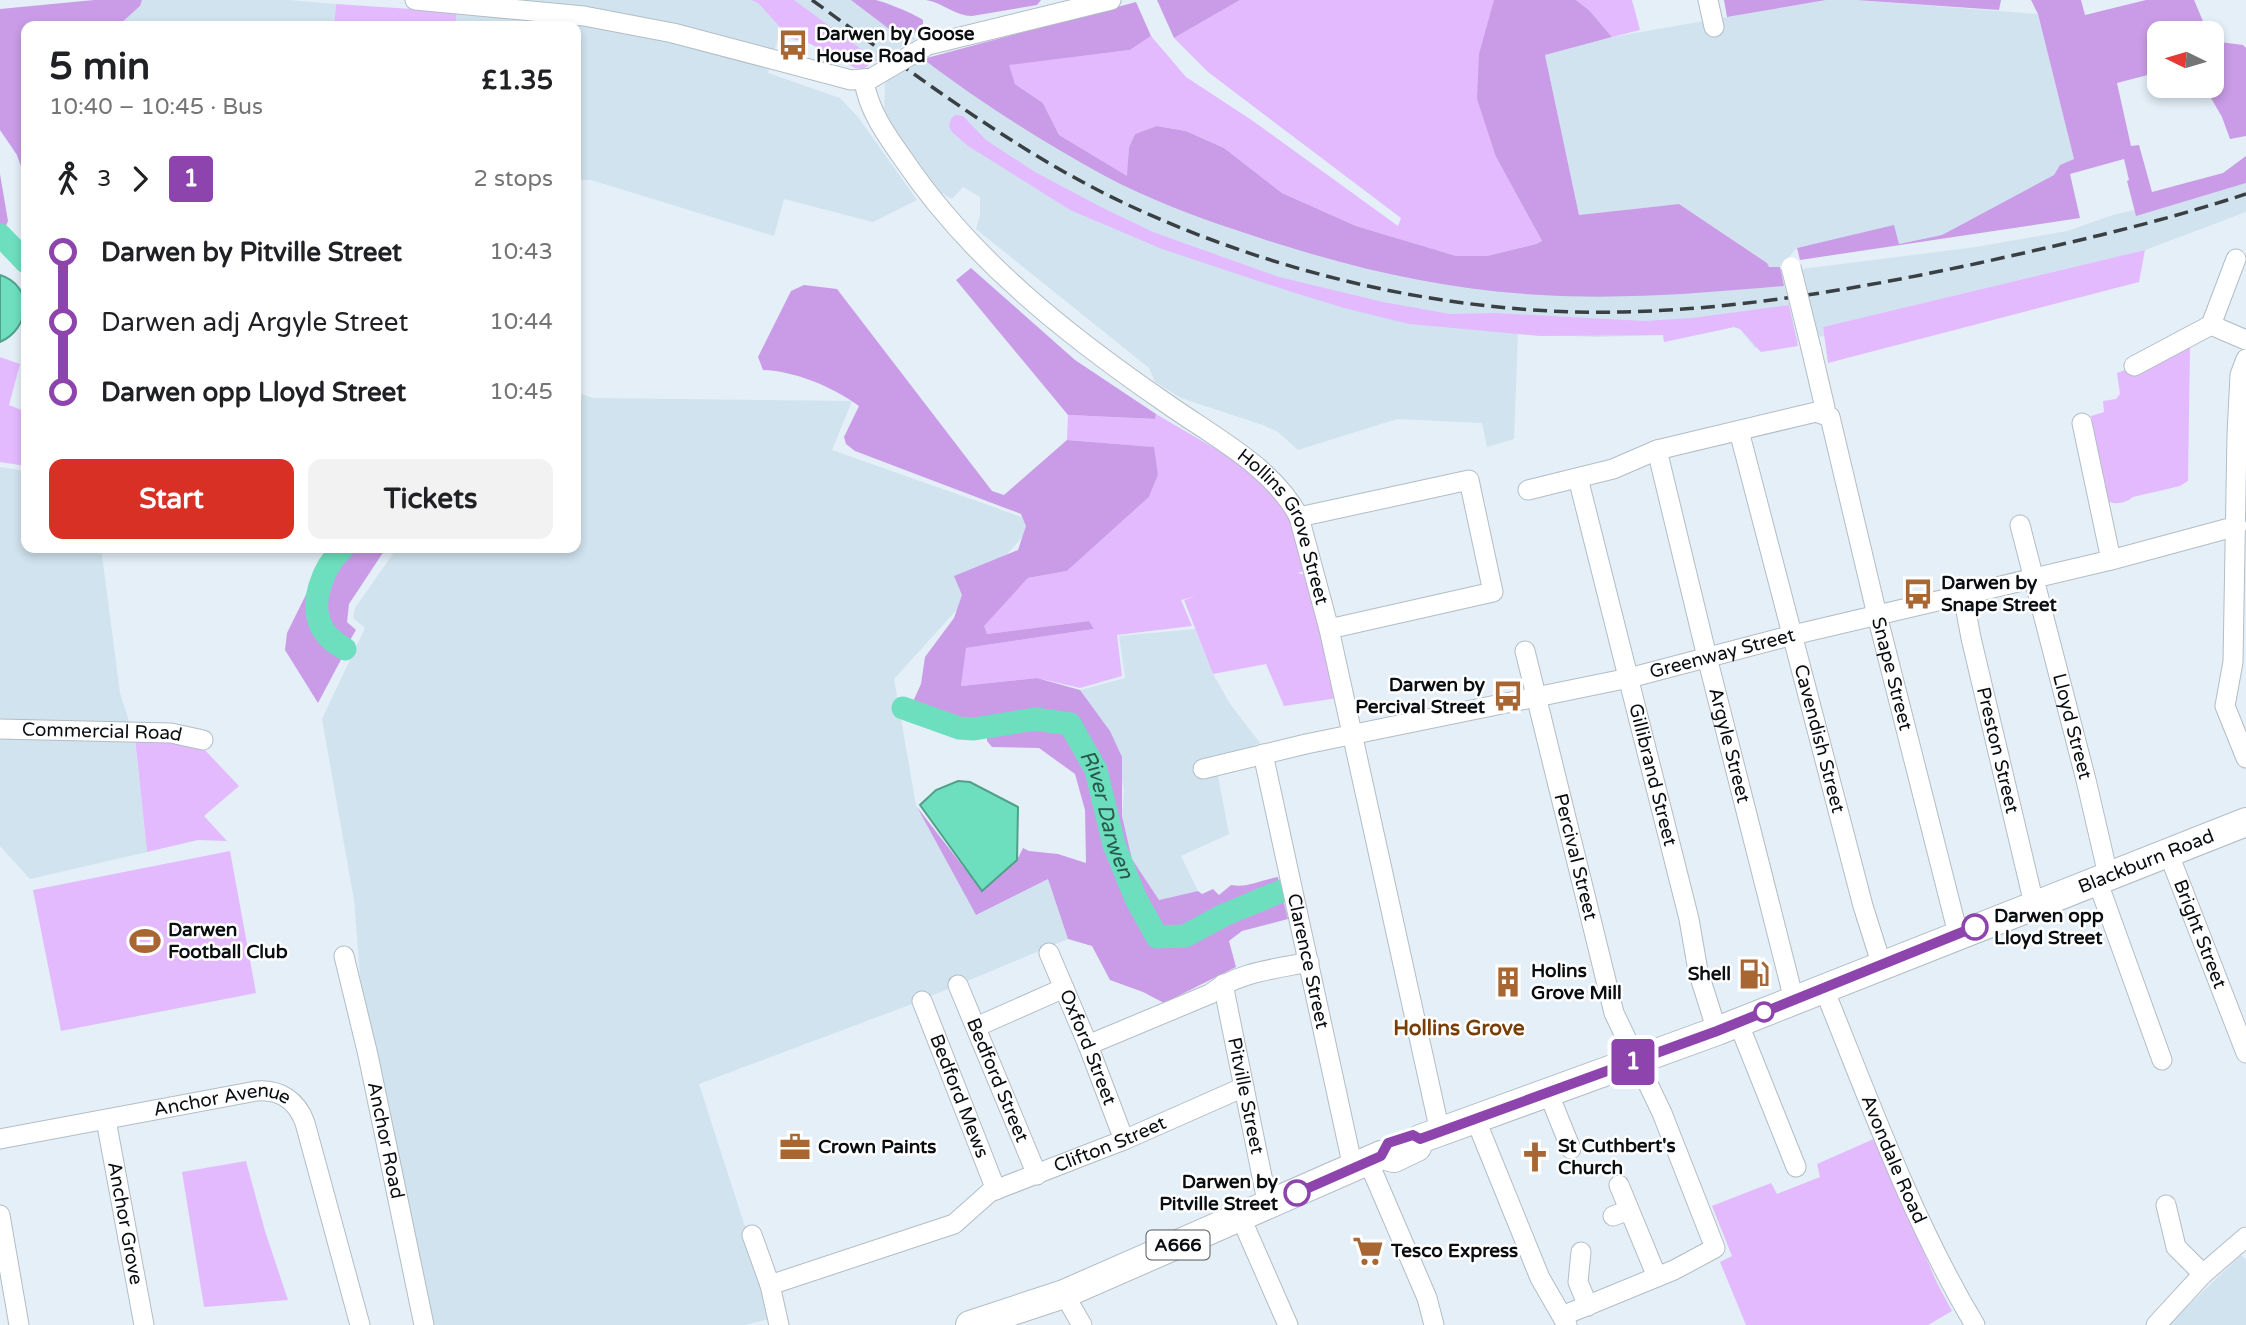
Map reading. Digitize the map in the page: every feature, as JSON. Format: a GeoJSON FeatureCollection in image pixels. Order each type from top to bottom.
{"type":"FeatureCollection","features":[{"type":"Feature","properties":{"kind":"highway","name":"Blackburn Road"},"geometry":{"type":"LineString","coordinates":[[970,1325],[1064,1294],[1368,1162],[1394,1158],[1417,1147],[1430,1135],[1727,1027],[2246,822]]}},
{"type":"Feature","properties":{"kind":"street"},"geometry":{"type":"LineString","coordinates":[[415,0],[584,16],[673,33],[851,80],[868,79],[928,46],[1111,0]]}},
{"type":"Feature","properties":{"kind":"street"},"geometry":{"type":"LineString","coordinates":[[1708,0],[1714,27]]}},
{"type":"Feature","properties":{"kind":"street","name":"Hollins Grove Street"},"geometry":{"type":"LineString","coordinates":[[868,79],[868,99],[887,136],[940,211],[1005,279],[1129,377],[1266,473],[1292,504],[1299,517],[1354,735],[1430,1135]]}},
{"type":"Feature","properties":{"kind":"street"},"geometry":{"type":"LineString","coordinates":[[2134,366],[2211,325],[2236,258]]}},
{"type":"Feature","properties":{"kind":"street","name":"Snape Street"},"geometry":{"type":"LineString","coordinates":[[1791,267],[1825,414],[1832,423],[1877,615],[1958,934]]}},
{"type":"Feature","properties":{"kind":"street"},"geometry":{"type":"LineString","coordinates":[[2211,325],[2246,340]]}},
{"type":"Feature","properties":{"kind":"street"},"geometry":{"type":"LineString","coordinates":[[2246,359],[2240,374],[2242,486],[2237,526],[2234,662],[2225,706],[2246,758]]}},
{"type":"Feature","properties":{"kind":"street"},"geometry":{"type":"LineString","coordinates":[[1528,490],[1614,469],[1657,450],[1816,412],[1825,414]]}},
{"type":"Feature","properties":{"kind":"street"},"geometry":{"type":"LineString","coordinates":[[2082,423],[2111,559]]}},
{"type":"Feature","properties":{"kind":"street","name":"Cavendish Street"},"geometry":{"type":"LineString","coordinates":[[1740,431],[1863,906],[1882,966]]}},
{"type":"Feature","properties":{"kind":"street","name":"Argyle Street"},"geometry":{"type":"LineString","coordinates":[[1657,450],[1794,1000]]}},
{"type":"Feature","properties":{"kind":"street","name":"Gillibrand Street"},"geometry":{"type":"LineString","coordinates":[[1578,478],[1689,919],[1698,971],[1796,1167]]}},
{"type":"Feature","properties":{"kind":"street"},"geometry":{"type":"LineString","coordinates":[[1299,517],[1469,480],[1493,592],[1329,629]]}},
{"type":"Feature","properties":{"kind":"street","name":"Lloyd Street"},"geometry":{"type":"LineString","coordinates":[[2020,525],[2086,780],[2103,877],[2162,1060]]}},
{"type":"Feature","properties":{"kind":"street","name":"Greenway Street"},"geometry":{"type":"LineString","coordinates":[[1203,769],[1263,754],[1629,678],[1793,635],[2034,579],[2237,526]]}},
{"type":"Feature","properties":{"kind":"street","name":"Preston Street"},"geometry":{"type":"LineString","coordinates":[[1963,595],[2034,904]]}},
{"type":"Feature","properties":{"kind":"street","name":"Percival Street"},"geometry":{"type":"LineString","coordinates":[[1525,651],[1614,1013],[1662,1114],[1715,1248],[1657,1278]]}},
{"type":"Feature","properties":{"kind":"street","name":"Commercial Road"},"geometry":{"type":"LineString","coordinates":[[0,729],[158,732],[203,740]]}},
{"type":"Feature","properties":{"kind":"street","name":"Clarence Street"},"geometry":{"type":"LineString","coordinates":[[1263,754],[1309,962],[1368,1162],[1427,1298],[1434,1325]]}},
{"type":"Feature","properties":{"kind":"street","name":"Bright Street"},"geometry":{"type":"LineString","coordinates":[[2168,852],[2246,1053]]}},
{"type":"Feature","properties":{"kind":"street","name":"Oxford Street"},"geometry":{"type":"LineString","coordinates":[[1049,954],[1088,1045],[1124,1140]]}},
{"type":"Feature","properties":{"kind":"street","name":"Anchor Road"},"geometry":{"type":"LineString","coordinates":[[344,956],[368,1055],[424,1325]]}},
{"type":"Feature","properties":{"kind":"street"},"geometry":{"type":"LineString","coordinates":[[1088,1045],[1186,1005],[1210,994],[1223,984],[1263,971],[1309,962]]}},
{"type":"Feature","properties":{"kind":"street","name":"Pitville Street"},"geometry":{"type":"LineString","coordinates":[[1223,984],[1268,1206]]}},
{"type":"Feature","properties":{"kind":"street","name":"Bedford Street"},"geometry":{"type":"LineString","coordinates":[[958,985],[1037,1175]]}},
{"type":"Feature","properties":{"kind":"street"},"geometry":{"type":"LineString","coordinates":[[976,1027],[1064,988]]}},
{"type":"Feature","properties":{"kind":"street","name":"Avondale Road"},"geometry":{"type":"LineString","coordinates":[[1824,989],[1882,1131],[1943,1269],[1975,1325]]}},
{"type":"Feature","properties":{"kind":"street","name":"Bedford Mews"},"geometry":{"type":"LineString","coordinates":[[922,1001],[996,1190]]}},
{"type":"Feature","properties":{"kind":"street","name":"Clifton Street"},"geometry":{"type":"LineString","coordinates":[[770,1285],[954,1224],[990,1192],[1124,1140],[1244,1087]]}},
{"type":"Feature","properties":{"kind":"street","name":"Anchor Avenue"},"geometry":{"type":"LineString","coordinates":[[0,1139],[256,1091],[273,1092],[290,1100],[305,1123],[360,1325]]}},
{"type":"Feature","properties":{"kind":"street"},"geometry":{"type":"LineString","coordinates":[[1548,1092],[1572,1150]]}},
{"type":"Feature","properties":{"kind":"street"},"geometry":{"type":"LineString","coordinates":[[1475,1118],[1541,1278],[1564,1320],[1588,1306],[1657,1278],[1621,1213],[1619,1185]]}},
{"type":"Feature","properties":{"kind":"street","name":"Anchor Grove"},"geometry":{"type":"LineString","coordinates":[[106,1120],[144,1325]]}},
{"type":"Feature","properties":{"kind":"street"},"geometry":{"type":"LineString","coordinates":[[2166,1205],[2176,1247],[2203,1274]]}},
{"type":"Feature","properties":{"kind":"street"},"geometry":{"type":"LineString","coordinates":[[0,1215],[19,1325]]}},
{"type":"Feature","properties":{"kind":"street"},"geometry":{"type":"LineString","coordinates":[[1241,1218],[1288,1325]]}},
{"type":"Feature","properties":{"kind":"street"},"geometry":{"type":"LineString","coordinates":[[752,1235],[770,1285],[779,1325]]}},
{"type":"Feature","properties":{"kind":"street"},"geometry":{"type":"LineString","coordinates":[[2156,1325],[2203,1274],[2246,1237]]}},
{"type":"Feature","properties":{"kind":"street"},"geometry":{"type":"LineString","coordinates":[[1581,1252],[1578,1282],[1588,1306]]}},
{"type":"Feature","properties":{"kind":"street"},"geometry":{"type":"LineString","coordinates":[[1064,1294],[1082,1325]]}},
{"type":"Feature","properties":{"kind":"shaded area"},"geometry":{"type":"Polygon","coordinates":[[[94,0],[142,0],[140,6],[124,21],[21,21],[21,166],[17,155],[0,130],[0,9],[94,0]]]}},
{"type":"Feature","properties":{"kind":"shaded area"},"geometry":{"type":"Polygon","coordinates":[[[142,0],[289,0],[336,4],[334,21],[124,21],[140,6],[142,0]]]}},
{"type":"Feature","properties":{"kind":"shaded area"},"geometry":{"type":"Polygon","coordinates":[[[409,0],[867,0],[916,39],[863,69],[855,68],[811,44],[779,35],[768,73],[840,98],[858,117],[917,200],[873,222],[784,199],[774,236],[591,180],[581,180],[581,21],[456,21],[458,4],[409,0]]]}},
{"type":"Feature","properties":{"kind":"shaded area"},"geometry":{"type":"Polygon","coordinates":[[[751,0],[794,0],[876,60],[863,69],[855,68],[811,44],[778,35],[780,27],[758,3],[751,0]]]}},
{"type":"Feature","properties":{"kind":"shaded area"},"geometry":{"type":"Polygon","coordinates":[[[851,0],[875,0],[885,3],[920,18],[923,20],[923,26],[905,41],[851,0]]]}},
{"type":"Feature","properties":{"kind":"shaded area"},"geometry":{"type":"Polygon","coordinates":[[[926,0],[1041,0],[1037,5],[972,16],[926,0]]]}},
{"type":"Feature","properties":{"kind":"shaded area"},"geometry":{"type":"Polygon","coordinates":[[[1157,0],[1240,0],[1174,38],[1157,0]]]}},
{"type":"Feature","properties":{"kind":"shaded area"},"geometry":{"type":"Polygon","coordinates":[[[1240,0],[1494,0],[1496,157],[1542,241],[1487,256],[1456,256],[1356,226],[1282,193],[1224,148],[1186,131],[1158,126],[1135,134],[1129,147],[1128,177],[1059,135],[1043,103],[1015,84],[1008,65],[1130,50],[1151,36],[1186,77],[1253,121],[1398,226],[1401,218],[1208,72],[1174,38],[1240,0]]]}},
{"type":"Feature","properties":{"kind":"shaded area"},"geometry":{"type":"Polygon","coordinates":[[[1494,0],[1576,0],[1589,10],[1612,37],[1545,55],[1579,215],[1679,204],[1767,263],[1769,267],[1780,267],[1784,286],[1633,296],[1541,295],[1427,282],[1352,265],[1207,220],[1121,184],[1012,121],[923,59],[1136,2],[1151,36],[1130,50],[1009,65],[1015,84],[1043,103],[1059,135],[1127,176],[1129,147],[1135,134],[1157,126],[1186,131],[1224,148],[1282,193],[1356,226],[1456,256],[1487,256],[1542,241],[1496,157],[1477,99],[1479,54],[1494,0]]]}},
{"type":"Feature","properties":{"kind":"shaded area"},"geometry":{"type":"Polygon","coordinates":[[[1576,0],[1632,0],[1640,30],[1612,37],[1589,10],[1576,0]]]}},
{"type":"Feature","properties":{"kind":"shaded area"},"geometry":{"type":"Polygon","coordinates":[[[1724,0],[1826,0],[1727,17],[1724,0]]]}},
{"type":"Feature","properties":{"kind":"shaded area"},"geometry":{"type":"Polygon","coordinates":[[[1826,0],[2038,14],[2074,159],[2060,165],[2054,175],[1942,235],[1899,244],[1894,226],[1797,248],[1780,267],[1798,342],[1755,348],[1740,329],[1734,327],[1664,342],[1663,335],[1595,337],[1518,334],[1514,439],[1487,447],[1482,423],[1397,419],[1298,450],[1278,432],[1263,425],[1181,398],[1155,382],[1149,368],[976,229],[980,215],[980,197],[963,187],[952,199],[936,190],[911,157],[884,113],[885,82],[923,59],[1288,231],[1769,267],[1767,263],[1679,204],[1579,215],[1545,55],[1612,37],[1826,0]]]}},
{"type":"Feature","properties":{"kind":"shaded area"},"geometry":{"type":"Polygon","coordinates":[[[1856,0],[2001,0],[1999,10],[1856,0]]]}},
{"type":"Feature","properties":{"kind":"shaded area"},"geometry":{"type":"Polygon","coordinates":[[[2031,0],[2081,0],[2085,15],[2146,0],[2194,0],[2203,21],[2147,21],[2147,75],[2117,83],[2131,146],[2139,145],[2152,192],[2223,173],[2246,156],[2246,183],[2136,216],[2124,159],[2070,174],[2080,218],[1800,260],[1797,248],[1894,225],[1899,244],[1942,235],[2054,175],[2060,165],[2074,159],[2038,14],[2031,0]]]}},
{"type":"Feature","properties":{"kind":"shaded area"},"geometry":{"type":"Polygon","coordinates":[[[336,4],[457,12],[456,21],[334,21],[336,4]]]}},
{"type":"Feature","properties":{"kind":"shaded area"},"geometry":{"type":"Polygon","coordinates":[[[2224,43],[2243,45],[2246,48],[2246,136],[2230,139],[2211,98],[2224,98],[2224,43]]]}},
{"type":"Feature","properties":{"kind":"shaded area"},"geometry":{"type":"Polygon","coordinates":[[[955,115],[963,116],[986,140],[1035,172],[1101,207],[1153,232],[1279,277],[1383,302],[1450,314],[1494,313],[1645,321],[1692,318],[1789,305],[1798,346],[1761,352],[1740,329],[1734,327],[1664,342],[1663,335],[1539,336],[1409,324],[1344,308],[1162,249],[1070,210],[968,146],[949,126],[955,115]]]}},
{"type":"Feature","properties":{"kind":"shaded area"},"geometry":{"type":"Polygon","coordinates":[[[0,174],[8,221],[3,233],[0,228],[0,174]]]}},
{"type":"Feature","properties":{"kind":"shaded area"},"geometry":{"type":"Polygon","coordinates":[[[2246,183],[2246,212],[2145,250],[1823,327],[1824,336],[1819,337],[1802,269],[1976,247],[2067,231],[2113,215],[2135,210],[2137,215],[2246,183]]]}},
{"type":"Feature","properties":{"kind":"shaded area"},"geometry":{"type":"Polygon","coordinates":[[[2145,250],[2139,282],[1828,363],[1823,327],[2145,250]]]}},
{"type":"Feature","properties":{"kind":"shaded area"},"geometry":{"type":"Polygon","coordinates":[[[971,268],[1075,360],[1156,414],[1155,419],[1068,415],[956,280],[971,268]]]}},
{"type":"Feature","properties":{"kind":"shaded area"},"geometry":{"type":"Polygon","coordinates":[[[0,275],[19,288],[21,320],[18,328],[0,342],[0,275]]]}},
{"type":"Feature","properties":{"kind":"shaded area"},"geometry":{"type":"Polygon","coordinates":[[[804,285],[837,289],[992,491],[1004,495],[1067,440],[1154,447],[1158,475],[1149,497],[1067,571],[1028,578],[984,626],[987,634],[1089,621],[1094,629],[966,648],[961,686],[1037,678],[1080,690],[1110,731],[1122,757],[1122,816],[1132,859],[1159,900],[1198,891],[1202,894],[1213,889],[1219,895],[1231,885],[1249,885],[1278,877],[1280,886],[1214,915],[1184,933],[1159,932],[1139,897],[1118,842],[1102,769],[1072,721],[1032,713],[976,723],[961,722],[941,718],[911,706],[921,684],[925,657],[954,618],[962,595],[954,576],[1018,550],[1026,526],[1021,514],[855,451],[846,444],[844,437],[859,406],[838,392],[813,381],[788,373],[763,370],[758,357],[791,291],[804,285]]]}},
{"type":"Feature","properties":{"kind":"shaded area"},"geometry":{"type":"Polygon","coordinates":[[[2190,346],[2188,481],[2180,486],[2119,503],[2105,500],[2091,416],[2104,412],[2103,401],[2116,399],[2120,394],[2117,373],[2190,346]]]}},
{"type":"Feature","properties":{"kind":"shaded area"},"geometry":{"type":"Polygon","coordinates":[[[0,357],[20,364],[9,405],[21,410],[21,465],[0,462],[0,357]]]}},
{"type":"Feature","properties":{"kind":"shaded area"},"geometry":{"type":"Polygon","coordinates":[[[581,394],[593,398],[852,401],[832,450],[1036,522],[894,679],[916,805],[976,914],[1048,879],[1068,939],[912,1004],[699,1084],[767,1295],[769,1319],[745,1325],[429,1325],[361,989],[354,900],[322,719],[365,628],[353,618],[355,608],[394,553],[581,553],[581,394]]]}},
{"type":"Feature","properties":{"kind":"shaded area"},"geometry":{"type":"Polygon","coordinates":[[[1156,414],[1252,473],[1282,504],[1296,532],[1309,570],[1297,573],[1308,575],[1338,698],[1284,706],[1266,664],[1213,674],[1184,600],[1196,596],[1181,600],[1192,626],[1117,635],[1122,676],[1080,688],[1037,678],[961,686],[965,648],[1094,629],[1089,621],[987,634],[983,626],[1028,578],[1067,571],[1149,497],[1158,475],[1153,447],[1067,440],[1068,415],[1155,419],[1156,414]]]}},
{"type":"Feature","properties":{"kind":"shaded area"},"geometry":{"type":"Polygon","coordinates":[[[0,467],[21,470],[21,553],[102,553],[120,693],[135,740],[147,852],[30,879],[0,846],[0,467]]]}},
{"type":"Feature","properties":{"kind":"shaded area"},"geometry":{"type":"Polygon","coordinates":[[[327,553],[334,553],[320,574],[314,603],[321,631],[331,644],[344,654],[318,703],[285,650],[287,633],[327,553]]]}},
{"type":"Feature","properties":{"kind":"shaded area"},"geometry":{"type":"Polygon","coordinates":[[[350,553],[383,553],[349,604],[347,622],[356,630],[349,642],[336,630],[326,612],[326,591],[340,564],[350,553]]]}},
{"type":"Feature","properties":{"kind":"shaded area"},"geometry":{"type":"Polygon","coordinates":[[[1195,629],[1213,674],[1230,704],[1260,743],[1243,752],[1214,755],[1229,834],[1181,856],[1198,891],[1159,900],[1132,859],[1122,816],[1124,789],[1110,731],[1080,690],[1125,678],[1119,636],[1195,629]]]}},
{"type":"Feature","properties":{"kind":"shaded area"},"geometry":{"type":"Polygon","coordinates":[[[1041,730],[1058,732],[1070,739],[1079,751],[1092,783],[1112,860],[1129,895],[1156,939],[1186,939],[1282,895],[1288,919],[1242,931],[1229,941],[1236,967],[1164,1003],[1110,980],[1092,946],[1068,939],[1048,879],[976,915],[917,807],[982,891],[1017,860],[1023,848],[1058,854],[1086,863],[1085,810],[1075,774],[1039,748],[992,747],[987,741],[987,733],[1041,730]]]}},
{"type":"Feature","properties":{"kind":"shaded area"},"geometry":{"type":"Polygon","coordinates":[[[135,738],[201,746],[239,786],[204,816],[227,841],[198,840],[147,852],[135,738]]]}},
{"type":"Feature","properties":{"kind":"shaded area"},"geometry":{"type":"Polygon","coordinates":[[[958,781],[970,782],[1018,807],[1017,860],[982,891],[920,805],[936,790],[958,781]]]}},
{"type":"Feature","properties":{"kind":"shaded area","name":"Darwen Football Club"},"geometry":{"type":"Polygon","coordinates":[[[230,851],[256,993],[61,1031],[33,890],[230,851]]]}},
{"type":"Feature","properties":{"kind":"shaded area"},"geometry":{"type":"Polygon","coordinates":[[[1876,1138],[1936,1281],[1952,1311],[1928,1325],[1746,1325],[1720,1262],[1732,1256],[1712,1206],[1771,1183],[1777,1194],[1820,1177],[1817,1164],[1876,1138]]]}},
{"type":"Feature","properties":{"kind":"shaded area"},"geometry":{"type":"Polygon","coordinates":[[[246,1161],[288,1300],[204,1307],[182,1172],[246,1161]]]}},
{"type":"Feature","properties":{"kind":"shaded area"},"geometry":{"type":"Polygon","coordinates":[[[2241,1255],[2246,1260],[2246,1325],[2168,1325],[2241,1255]]]}},
{"type":"Feature","properties":{"kind":"waterway","name":"River Darwen"},"geometry":{"type":"LineString","coordinates":[[0,235],[21,257]]}},
{"type":"Feature","properties":{"kind":"waterway","name":"River Darwen"},"geometry":{"type":"LineString","coordinates":[[339,553],[324,576],[317,598],[317,610],[326,634],[345,649]]}},
{"type":"Feature","properties":{"kind":"waterway","name":"River Darwen"},"geometry":{"type":"LineString","coordinates":[[903,708],[959,728],[974,729],[1035,719],[1070,724],[1096,770],[1114,845],[1136,899],[1157,937],[1185,936],[1224,915],[1284,890]]}},
{"type":"Feature","properties":{"kind":"railway"},"geometry":{"type":"LineString","coordinates":[[812,0],[1003,135],[1043,160],[1126,204],[1184,229],[1306,270],[1369,286],[1496,307],[1560,311],[1668,310],[1758,302],[1847,289],[2080,240],[2246,194]]}},
{"type":"Feature","properties":{"kind":"bus line","name":"1"},"geometry":{"type":"LineString","coordinates":[[1297,1193],[1381,1156],[1388,1143],[1413,1135],[1420,1139],[1636,1061],[1975,927]]}},
{"type":"Feature","properties":{"kind":"place","name":"Darwen by Goose House Road"},"geometry":{"type":"Point","coordinates":[793,45]}},
{"type":"Feature","properties":{"kind":"place","name":"Darwen by Snape Street"},"geometry":{"type":"Point","coordinates":[1918,594]}},
{"type":"Feature","properties":{"kind":"place","name":"Darwen by Percival Street"},"geometry":{"type":"Point","coordinates":[1508,696]}},
{"type":"Feature","properties":{"kind":"place","name":"Darwen opp Lloyd Street"},"geometry":{"type":"Point","coordinates":[1975,927]}},
{"type":"Feature","properties":{"kind":"place","name":"Darwen Football Club"},"geometry":{"type":"Point","coordinates":[145,941]}},
{"type":"Feature","properties":{"kind":"place","name":"Shell"},"geometry":{"type":"Point","coordinates":[1754,974]}},
{"type":"Feature","properties":{"kind":"place","name":"Holins Grove Mill"},"geometry":{"type":"Point","coordinates":[1508,982]}},
{"type":"Feature","properties":{"kind":"place","name":"Crown Paints"},"geometry":{"type":"Point","coordinates":[795,1147]}},
{"type":"Feature","properties":{"kind":"place","name":"St Cuthbert's Church"},"geometry":{"type":"Point","coordinates":[1535,1157]}},
{"type":"Feature","properties":{"kind":"place","name":"Darwen by Pitville Street"},"geometry":{"type":"Point","coordinates":[1297,1193]}},
{"type":"Feature","properties":{"kind":"place","name":"Tesco Express"},"geometry":{"type":"Point","coordinates":[1368,1251]}},
{"type":"Feature","properties":{"kind":"district","name":"Hollins Grove"},"geometry":{"type":"Point","coordinates":[1459,1028]}}]}
